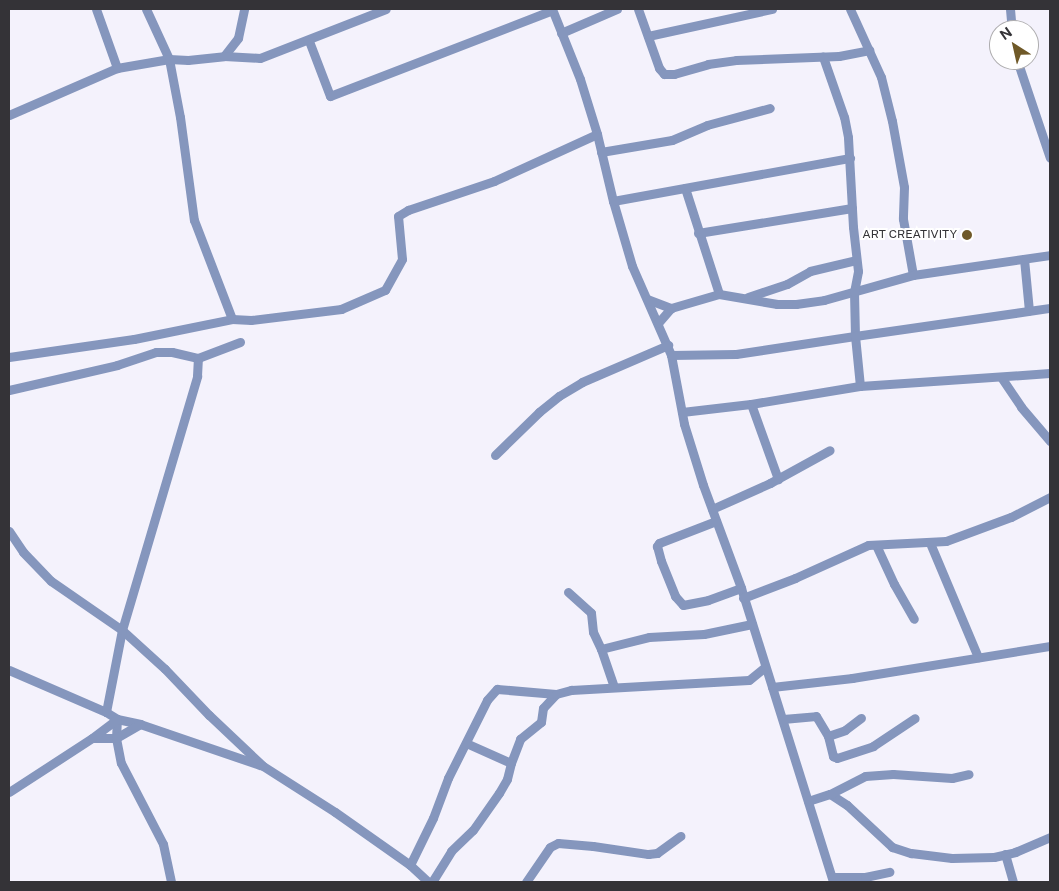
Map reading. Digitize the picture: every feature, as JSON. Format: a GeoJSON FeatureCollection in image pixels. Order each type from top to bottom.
{"type":"FeatureCollection","features":[{"type":"Feature","properties":{"kind":"street"},"geometry":{"type":"LineString","coordinates":[[96,9],[117,68]]}},
{"type":"Feature","properties":{"kind":"street"},"geometry":{"type":"LineString","coordinates":[[146,9],[169,59],[180,117],[194,220],[232,319]]}},
{"type":"Feature","properties":{"kind":"street"},"geometry":{"type":"LineString","coordinates":[[224,56],[238,38],[244,18],[244,9]]}},
{"type":"Feature","properties":{"kind":"street"},"geometry":{"type":"LineString","coordinates":[[9,115],[117,68],[169,59],[188,60],[224,56],[260,58],[309,41],[386,9]]}},
{"type":"Feature","properties":{"kind":"street"},"geometry":{"type":"LineString","coordinates":[[561,33],[606,11],[617,9]]}},
{"type":"Feature","properties":{"kind":"street"},"geometry":{"type":"LineString","coordinates":[[638,9],[659,68],[668,75],[708,64],[736,60],[823,57],[869,50]]}},
{"type":"Feature","properties":{"kind":"street"},"geometry":{"type":"LineString","coordinates":[[648,36],[772,9]]}},
{"type":"Feature","properties":{"kind":"street"},"geometry":{"type":"LineString","coordinates":[[850,9],[881,77],[892,121],[904,187],[903,219],[913,275]]}},
{"type":"Feature","properties":{"kind":"street"},"geometry":{"type":"LineString","coordinates":[[309,41],[330,96],[551,10],[580,79],[597,134],[613,201],[632,266],[672,355],[686,433],[741,588],[764,668],[783,719],[833,880],[865,877],[889,872]]}},
{"type":"Feature","properties":{"kind":"street"},"geometry":{"type":"LineString","coordinates":[[823,57],[844,117],[850,158],[852,208],[858,271],[854,292],[855,336],[860,386]]}},
{"type":"Feature","properties":{"kind":"street"},"geometry":{"type":"LineString","coordinates":[[1020,70],[1050,158]]}},
{"type":"Feature","properties":{"kind":"street"},"geometry":{"type":"LineString","coordinates":[[601,152],[672,140],[707,125],[770,108]]}},
{"type":"Feature","properties":{"kind":"street"},"geometry":{"type":"LineString","coordinates":[[9,357],[134,339],[232,319],[252,320],[341,309],[385,290],[402,259],[398,216],[408,210],[494,181],[597,134]]}},
{"type":"Feature","properties":{"kind":"street"},"geometry":{"type":"LineString","coordinates":[[613,201],[850,158]]}},
{"type":"Feature","properties":{"kind":"street"},"geometry":{"type":"LineString","coordinates":[[685,188],[719,294]]}},
{"type":"Feature","properties":{"kind":"street"},"geometry":{"type":"LineString","coordinates":[[698,232],[852,208]]}},
{"type":"Feature","properties":{"kind":"street"},"geometry":{"type":"LineString","coordinates":[[658,323],[671,308],[719,294],[777,304],[796,304],[854,292],[913,275],[1050,255]]}},
{"type":"Feature","properties":{"kind":"street"},"geometry":{"type":"LineString","coordinates":[[1024,258],[1029,311]]}},
{"type":"Feature","properties":{"kind":"street"},"geometry":{"type":"LineString","coordinates":[[746,298],[787,284],[810,271],[856,260]]}},
{"type":"Feature","properties":{"kind":"street"},"geometry":{"type":"LineString","coordinates":[[647,299],[671,308]]}},
{"type":"Feature","properties":{"kind":"street"},"geometry":{"type":"LineString","coordinates":[[672,355],[736,354],[1050,308]]}},
{"type":"Feature","properties":{"kind":"street"},"geometry":{"type":"LineString","coordinates":[[9,390],[117,365],[156,352],[172,352],[198,358],[240,342]]}},
{"type":"Feature","properties":{"kind":"street"},"geometry":{"type":"LineString","coordinates":[[495,455],[539,412],[582,382],[668,345]]}},
{"type":"Feature","properties":{"kind":"street"},"geometry":{"type":"LineString","coordinates":[[106,712],[122,630],[148,549],[197,376],[198,358]]}},
{"type":"Feature","properties":{"kind":"street"},"geometry":{"type":"LineString","coordinates":[[682,412],[751,404],[860,386],[1050,372]]}},
{"type":"Feature","properties":{"kind":"street"},"geometry":{"type":"LineString","coordinates":[[1001,377],[1021,407],[1050,441]]}},
{"type":"Feature","properties":{"kind":"street"},"geometry":{"type":"LineString","coordinates":[[751,404],[778,479]]}},
{"type":"Feature","properties":{"kind":"street"},"geometry":{"type":"LineString","coordinates":[[712,509],[778,479],[830,450]]}},
{"type":"Feature","properties":{"kind":"street"},"geometry":{"type":"LineString","coordinates":[[743,598],[842,557],[868,544],[946,541],[1034,507],[1050,497]]}},
{"type":"Feature","properties":{"kind":"street"},"geometry":{"type":"LineString","coordinates":[[716,521],[659,543],[656,546],[661,561],[675,596],[683,605],[708,600],[741,588]]}},
{"type":"Feature","properties":{"kind":"street"},"geometry":{"type":"LineString","coordinates":[[9,531],[23,552],[51,581],[122,630],[165,669],[209,715],[263,766],[335,812],[410,865],[428,882]]}},
{"type":"Feature","properties":{"kind":"street"},"geometry":{"type":"LineString","coordinates":[[930,543],[978,658]]}},
{"type":"Feature","properties":{"kind":"street"},"geometry":{"type":"LineString","coordinates":[[876,544],[894,584],[914,619]]}},
{"type":"Feature","properties":{"kind":"street"},"geometry":{"type":"LineString","coordinates":[[568,592],[590,613],[593,632],[608,663],[614,687]]}},
{"type":"Feature","properties":{"kind":"street"},"geometry":{"type":"LineString","coordinates":[[601,649],[649,637],[704,634],[752,624]]}},
{"type":"Feature","properties":{"kind":"street"},"geometry":{"type":"LineString","coordinates":[[410,865],[487,700],[497,689],[556,694],[571,690],[753,679],[770,683],[852,678],[1050,646]]}},
{"type":"Feature","properties":{"kind":"street"},"geometry":{"type":"LineString","coordinates":[[753,679],[764,668]]}},
{"type":"Feature","properties":{"kind":"street"},"geometry":{"type":"LineString","coordinates":[[9,670],[106,712],[116,719],[140,724],[263,766]]}},
{"type":"Feature","properties":{"kind":"street"},"geometry":{"type":"LineString","coordinates":[[432,882],[451,851],[472,830],[499,793],[507,779],[520,739],[540,722],[543,708],[556,694]]}},
{"type":"Feature","properties":{"kind":"street"},"geometry":{"type":"LineString","coordinates":[[783,719],[813,714],[819,720],[828,736],[833,756],[837,758],[882,740],[915,718]]}},
{"type":"Feature","properties":{"kind":"street"},"geometry":{"type":"LineString","coordinates":[[828,736],[845,730],[861,718]]}},
{"type":"Feature","properties":{"kind":"street"},"geometry":{"type":"LineString","coordinates":[[116,719],[116,738],[121,763],[163,844],[171,882]]}},
{"type":"Feature","properties":{"kind":"street"},"geometry":{"type":"LineString","coordinates":[[9,792],[92,738],[116,719]]}},
{"type":"Feature","properties":{"kind":"street"},"geometry":{"type":"LineString","coordinates":[[92,738],[116,738],[140,724]]}},
{"type":"Feature","properties":{"kind":"street"},"geometry":{"type":"LineString","coordinates":[[466,743],[511,763]]}},
{"type":"Feature","properties":{"kind":"street"},"geometry":{"type":"LineString","coordinates":[[808,801],[830,794],[865,776],[893,774],[952,778],[969,774]]}},
{"type":"Feature","properties":{"kind":"street"},"geometry":{"type":"LineString","coordinates":[[830,794],[847,805],[892,847],[911,853],[952,858],[994,856],[1015,852],[1050,837]]}},
{"type":"Feature","properties":{"kind":"street"},"geometry":{"type":"LineString","coordinates":[[526,882],[550,847],[558,843],[648,854],[657,853],[680,836]]}},
{"type":"Feature","properties":{"kind":"street"},"geometry":{"type":"LineString","coordinates":[[1005,854],[1014,882]]}},
{"type":"Feature","properties":{"kind":"place","name":"ART CREATIVITY"},"geometry":{"type":"Point","coordinates":[967,235]}}]}
